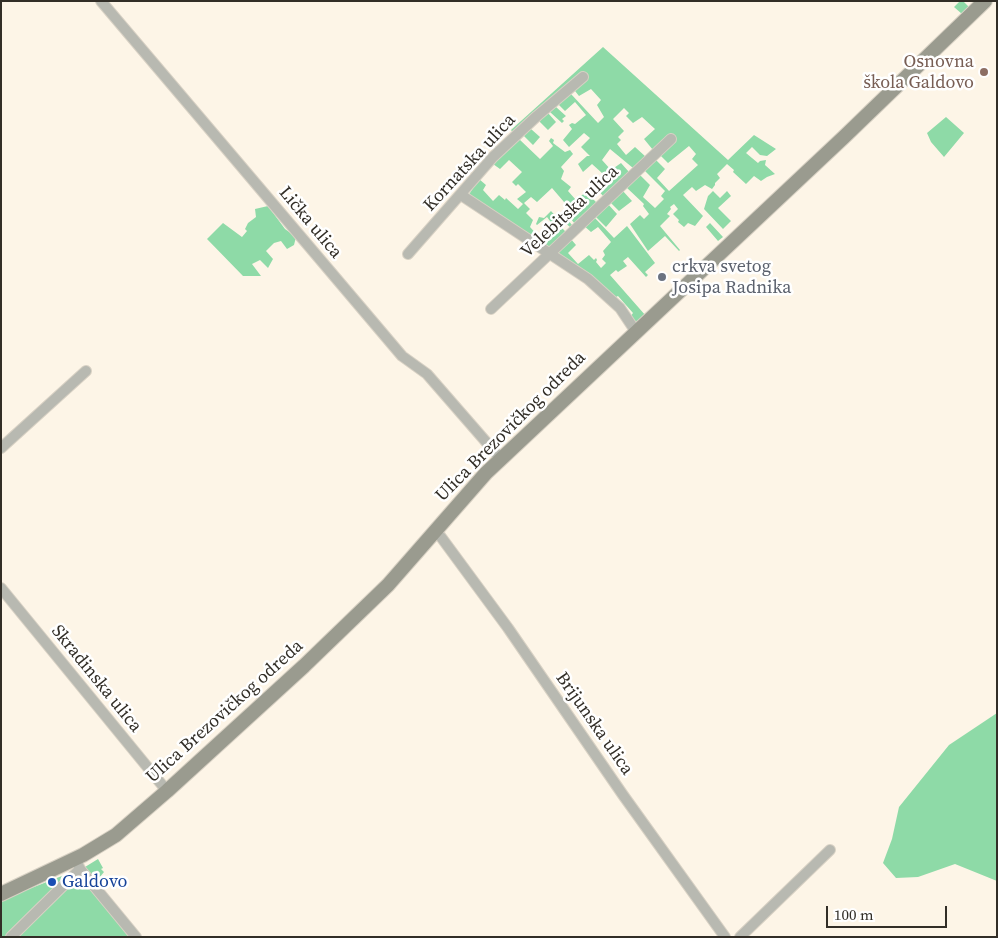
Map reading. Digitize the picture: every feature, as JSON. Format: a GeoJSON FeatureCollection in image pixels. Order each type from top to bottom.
{"type":"FeatureCollection","features":[{"type":"Feature","properties":{"kind":"main road","name":"Ulica Brezovičkog odreda"},"geometry":{"type":"LineString","coordinates":[[7,891],[75,863],[116,835],[167,791],[304,666],[388,585],[501,459],[844,137],[985,1]]}},
{"type":"Feature","properties":{"kind":"street","name":"Lička ulica"},"geometry":{"type":"LineString","coordinates":[[101,1],[402,356],[428,374],[501,459]]}},
{"type":"Feature","properties":{"kind":"street","name":"Kornatska ulica"},"geometry":{"type":"LineString","coordinates":[[408,254],[461,196],[493,157],[583,77]]}},
{"type":"Feature","properties":{"kind":"street","name":"Velebitska ulica"},"geometry":{"type":"LineString","coordinates":[[491,309],[671,139]]}},
{"type":"Feature","properties":{"kind":"street"},"geometry":{"type":"LineString","coordinates":[[461,196],[549,254],[568,264],[607,295],[620,308],[636,332]]}},
{"type":"Feature","properties":{"kind":"street"},"geometry":{"type":"LineString","coordinates":[[1,448],[86,371]]}},
{"type":"Feature","properties":{"kind":"street","name":"Brijunska ulica"},"geometry":{"type":"LineString","coordinates":[[434,532],[441,537],[508,628],[623,795],[726,937]]}},
{"type":"Feature","properties":{"kind":"street","name":"Skradinska ulica"},"geometry":{"type":"LineString","coordinates":[[1,588],[167,791]]}},
{"type":"Feature","properties":{"kind":"street"},"geometry":{"type":"LineString","coordinates":[[740,937],[830,850]]}},
{"type":"Feature","properties":{"kind":"street"},"geometry":{"type":"LineString","coordinates":[[11,937],[75,863],[136,937]]}},
{"type":"Feature","properties":{"kind":"green space"},"geometry":{"type":"Polygon","coordinates":[[[960,1],[963,1],[969,7],[962,14],[954,7],[960,1]]]}},
{"type":"Feature","properties":{"kind":"green space"},"geometry":{"type":"Polygon","coordinates":[[[603,47],[728,160],[754,135],[776,149],[767,156],[760,155],[752,147],[746,153],[758,163],[766,160],[765,165],[775,174],[761,181],[754,176],[746,184],[727,164],[717,174],[720,178],[712,189],[705,185],[696,191],[692,187],[683,195],[703,216],[695,226],[688,223],[684,227],[673,214],[678,209],[674,204],[670,207],[671,209],[667,214],[670,216],[660,226],[679,251],[665,236],[648,251],[630,224],[640,215],[644,219],[649,214],[643,206],[644,204],[626,187],[638,173],[650,185],[643,197],[655,208],[664,199],[661,196],[665,191],[643,169],[654,158],[665,169],[657,178],[669,191],[698,165],[692,159],[696,154],[689,146],[668,163],[659,154],[675,140],[671,133],[653,150],[644,139],[655,129],[642,117],[633,123],[626,116],[629,113],[624,108],[613,119],[624,131],[618,137],[621,140],[617,144],[626,155],[635,147],[646,157],[633,168],[610,149],[602,160],[611,170],[621,163],[629,172],[604,197],[595,187],[605,179],[602,173],[592,164],[583,172],[578,164],[587,156],[590,156],[581,147],[590,138],[584,133],[569,147],[563,140],[572,129],[569,125],[575,124],[586,115],[575,102],[565,111],[558,104],[571,94],[598,123],[604,117],[597,105],[601,100],[591,89],[579,96],[575,91],[514,134],[511,130],[603,47]]]}},
{"type":"Feature","properties":{"kind":"green space"},"geometry":{"type":"Polygon","coordinates":[[[556,107],[566,116],[562,119],[564,121],[562,123],[550,112],[556,107]]]}},
{"type":"Feature","properties":{"kind":"green space"},"geometry":{"type":"Polygon","coordinates":[[[548,113],[556,122],[548,130],[539,121],[548,113]]]}},
{"type":"Feature","properties":{"kind":"green space"},"geometry":{"type":"Polygon","coordinates":[[[946,117],[964,133],[944,157],[931,142],[927,133],[946,117]]]}},
{"type":"Feature","properties":{"kind":"green space"},"geometry":{"type":"Polygon","coordinates":[[[531,129],[540,137],[533,145],[523,135],[531,129]]]}},
{"type":"Feature","properties":{"kind":"green space"},"geometry":{"type":"Polygon","coordinates":[[[551,138],[554,140],[553,143],[565,152],[570,150],[573,154],[561,167],[564,171],[561,179],[571,187],[568,191],[576,200],[586,192],[597,203],[575,224],[566,213],[570,209],[552,188],[537,202],[531,197],[524,203],[530,209],[526,213],[533,220],[530,227],[540,238],[547,238],[556,229],[547,217],[536,224],[539,217],[544,218],[551,211],[559,220],[564,215],[572,225],[570,227],[564,222],[560,226],[566,232],[549,248],[468,196],[479,179],[486,185],[483,190],[493,201],[499,195],[505,200],[506,198],[518,209],[523,204],[517,199],[526,192],[518,184],[516,186],[512,182],[522,172],[509,160],[500,169],[493,164],[519,139],[540,159],[553,146],[549,141],[551,138]]]}},
{"type":"Feature","properties":{"kind":"green space"},"geometry":{"type":"Polygon","coordinates":[[[622,190],[632,201],[619,211],[609,201],[622,190]]]}},
{"type":"Feature","properties":{"kind":"green space"},"geometry":{"type":"Polygon","coordinates":[[[713,191],[720,198],[727,191],[731,196],[718,208],[731,221],[723,229],[704,209],[708,196],[713,191]]]}},
{"type":"Feature","properties":{"kind":"green space"},"geometry":{"type":"Polygon","coordinates":[[[607,203],[617,214],[606,227],[594,215],[607,203]]]}},
{"type":"Feature","properties":{"kind":"green space"},"geometry":{"type":"Polygon","coordinates":[[[268,206],[285,229],[296,237],[294,245],[287,249],[281,241],[274,243],[266,251],[273,259],[268,268],[260,260],[252,264],[261,276],[243,276],[207,239],[223,223],[242,237],[247,231],[245,229],[248,223],[256,217],[255,209],[268,206]]]}},
{"type":"Feature","properties":{"kind":"green space"},"geometry":{"type":"Polygon","coordinates":[[[593,216],[614,238],[627,226],[655,263],[645,272],[648,275],[646,277],[628,257],[623,261],[627,266],[618,272],[616,270],[610,275],[646,316],[635,324],[630,317],[633,313],[618,296],[612,299],[557,254],[558,250],[570,238],[576,245],[568,253],[578,264],[589,255],[594,260],[596,258],[596,262],[601,268],[606,263],[602,259],[605,255],[603,251],[611,242],[598,227],[591,232],[583,225],[593,216]]]}},
{"type":"Feature","properties":{"kind":"green space"},"geometry":{"type":"Polygon","coordinates":[[[710,223],[723,237],[718,241],[706,227],[710,223]]]}},
{"type":"Feature","properties":{"kind":"green space"},"geometry":{"type":"Polygon","coordinates":[[[997,713],[997,881],[955,864],[918,877],[896,878],[883,863],[892,839],[899,807],[949,745],[997,713]]]}},
{"type":"Feature","properties":{"kind":"green space"},"geometry":{"type":"Polygon","coordinates":[[[98,859],[104,872],[95,883],[85,867],[98,859]]]}},
{"type":"Feature","properties":{"kind":"green space"},"geometry":{"type":"Polygon","coordinates":[[[72,872],[6,937],[1,937],[1,900],[72,872]]]}},
{"type":"Feature","properties":{"kind":"green space"},"geometry":{"type":"Polygon","coordinates":[[[79,876],[134,937],[15,937],[79,876]]]}},
{"type":"Feature","properties":{"kind":"place","name":"Osnovna škola Galdovo"},"geometry":{"type":"Point","coordinates":[984,72]}},
{"type":"Feature","properties":{"kind":"place","name":"crkva svetog Josipa Radnika"},"geometry":{"type":"Point","coordinates":[662,277]}},
{"type":"Feature","properties":{"kind":"place","name":"Galdovo"},"geometry":{"type":"Point","coordinates":[52,882]}}]}
